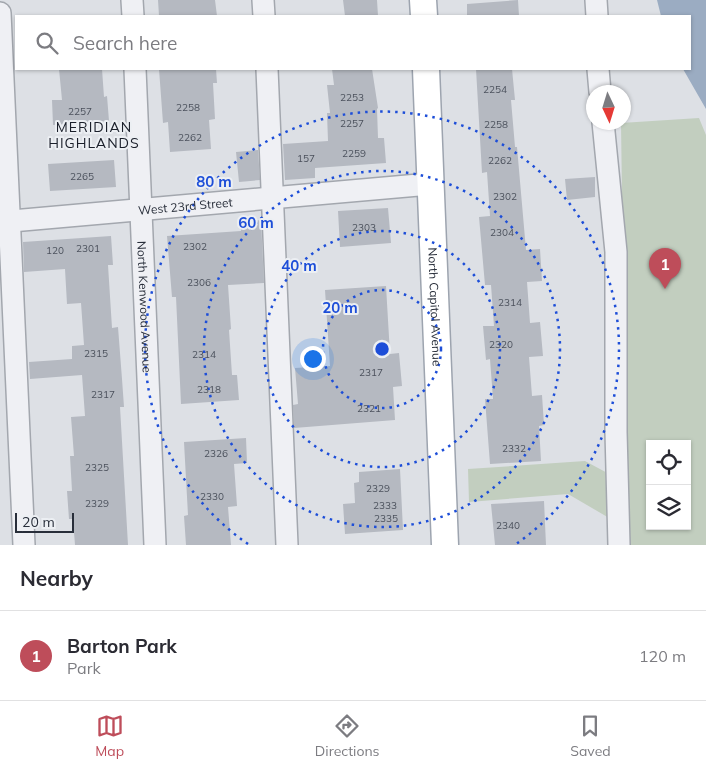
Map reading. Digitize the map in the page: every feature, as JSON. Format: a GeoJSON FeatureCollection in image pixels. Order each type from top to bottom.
{"type":"FeatureCollection","features":[{"type":"Feature","properties":{"kind":"main road"},"geometry":{"type":"LineString","coordinates":[[423,0],[424,15]]}},
{"type":"Feature","properties":{"kind":"main road","name":"North Capitol Avenue"},"geometry":{"type":"LineString","coordinates":[[426,70],[445,545]]}},
{"type":"Feature","properties":{"kind":"street"},"geometry":{"type":"LineString","coordinates":[[132,0],[133,15]]}},
{"type":"Feature","properties":{"kind":"street"},"geometry":{"type":"LineString","coordinates":[[263,0],[264,15]]}},
{"type":"Feature","properties":{"kind":"street"},"geometry":{"type":"LineString","coordinates":[[596,0],[597,15]]}},
{"type":"Feature","properties":{"kind":"street"},"geometry":{"type":"LineString","coordinates":[[0,13],[4,222],[24,545]]}},
{"type":"Feature","properties":{"kind":"street","name":"North Kenwood Avenue"},"geometry":{"type":"LineString","coordinates":[[135,70],[156,545]]}},
{"type":"Feature","properties":{"kind":"street"},"geometry":{"type":"LineString","coordinates":[[267,70],[274,198],[277,328],[287,545]]}},
{"type":"Feature","properties":{"kind":"street"},"geometry":{"type":"LineString","coordinates":[[598,70],[599,85]]}},
{"type":"Feature","properties":{"kind":"street"},"geometry":{"type":"LineString","coordinates":[[604,130],[616,252],[616,432],[619,545]]}},
{"type":"Feature","properties":{"kind":"street","name":"West 23rd Street"},"geometry":{"type":"LineString","coordinates":[[4,222],[430,184]]}},
{"type":"Feature","properties":{"kind":"green space"},"geometry":{"type":"Polygon","coordinates":[[[699,118],[706,135],[706,545],[630,545],[628,529],[568,494],[469,502],[468,469],[585,461],[626,483],[621,130],[631,130],[631,122],[699,118]]]}},
{"type":"Feature","properties":{"kind":"water"},"geometry":{"type":"Polygon","coordinates":[[[657,0],[706,0],[706,109],[684,70],[691,70],[691,15],[661,15],[657,0]]]}},
{"type":"Feature","properties":{"kind":"building"},"geometry":{"type":"Polygon","coordinates":[[[158,0],[215,0],[217,15],[159,15],[158,0]]]}},
{"type":"Feature","properties":{"kind":"building"},"geometry":{"type":"Polygon","coordinates":[[[343,0],[377,0],[378,15],[345,15],[343,0]]]}},
{"type":"Feature","properties":{"kind":"building"},"geometry":{"type":"Polygon","coordinates":[[[518,0],[519,15],[467,15],[467,4],[518,0]]]}},
{"type":"Feature","properties":{"kind":"building"},"geometry":{"type":"Polygon","coordinates":[[[59,70],[102,70],[104,97],[107,96],[109,121],[53,125],[52,100],[62,100],[59,70]]]}},
{"type":"Feature","properties":{"kind":"building"},"geometry":{"type":"Polygon","coordinates":[[[159,70],[216,70],[217,83],[213,83],[215,119],[209,120],[211,149],[170,152],[168,122],[163,123],[159,70]]]}},
{"type":"Feature","properties":{"kind":"building"},"geometry":{"type":"Polygon","coordinates":[[[332,70],[372,70],[378,108],[378,138],[384,138],[386,163],[315,168],[315,178],[285,180],[283,144],[328,141],[327,113],[330,113],[327,85],[334,85],[332,70]]]}},
{"type":"Feature","properties":{"kind":"building"},"geometry":{"type":"Polygon","coordinates":[[[476,70],[512,70],[515,100],[511,100],[526,250],[540,249],[542,281],[527,282],[530,323],[540,322],[543,356],[529,357],[532,396],[542,395],[544,425],[539,426],[541,461],[490,464],[485,399],[493,399],[490,359],[486,360],[483,326],[494,326],[491,285],[485,285],[479,217],[490,216],[487,172],[482,173],[476,70]]]}},
{"type":"Feature","properties":{"kind":"building"},"geometry":{"type":"Polygon","coordinates":[[[258,150],[260,180],[239,182],[236,152],[258,150]]]}},
{"type":"Feature","properties":{"kind":"building"},"geometry":{"type":"Polygon","coordinates":[[[114,160],[116,187],[50,191],[48,164],[114,160]]]}},
{"type":"Feature","properties":{"kind":"building"},"geometry":{"type":"Polygon","coordinates":[[[595,177],[595,197],[567,200],[565,179],[595,177]]]}},
{"type":"Feature","properties":{"kind":"building"},"geometry":{"type":"Polygon","coordinates":[[[388,208],[391,243],[340,247],[338,211],[388,208]]]}},
{"type":"Feature","properties":{"kind":"building"},"geometry":{"type":"Polygon","coordinates":[[[261,220],[264,283],[228,285],[232,375],[237,375],[239,400],[181,404],[176,297],[172,297],[167,236],[241,231],[240,222],[261,220]]]}},
{"type":"Feature","properties":{"kind":"building"},"geometry":{"type":"Polygon","coordinates":[[[111,236],[113,265],[108,265],[112,328],[118,327],[124,407],[120,407],[128,545],[75,545],[73,519],[69,519],[67,491],[72,491],[70,456],[74,456],[71,417],[85,416],[82,375],[30,379],[29,362],[72,359],[72,346],[84,345],[81,303],[67,304],[65,269],[24,272],[23,242],[111,236]]]}},
{"type":"Feature","properties":{"kind":"building"},"geometry":{"type":"Polygon","coordinates":[[[386,286],[390,354],[399,353],[402,386],[393,387],[395,420],[294,428],[293,405],[298,404],[295,368],[330,366],[325,290],[386,286]]]}},
{"type":"Feature","properties":{"kind":"building"},"geometry":{"type":"Polygon","coordinates":[[[246,438],[247,463],[234,464],[237,506],[228,507],[231,545],[186,545],[184,516],[188,515],[184,442],[246,438]]]}},
{"type":"Feature","properties":{"kind":"building"},"geometry":{"type":"Polygon","coordinates":[[[400,469],[403,530],[345,534],[343,504],[355,503],[354,483],[359,482],[359,472],[400,469]]]}},
{"type":"Feature","properties":{"kind":"building"},"geometry":{"type":"Polygon","coordinates":[[[544,501],[546,545],[495,545],[491,504],[544,501]]]}},
{"type":"Feature","properties":{"kind":"place","name":"Barton Park"},"geometry":{"type":"Point","coordinates":[665,289]}},
{"type":"Feature","properties":{"kind":"district","name":"MERIDIAN HIGHLANDS"},"geometry":{"type":"Point","coordinates":[94,136]}}]}
